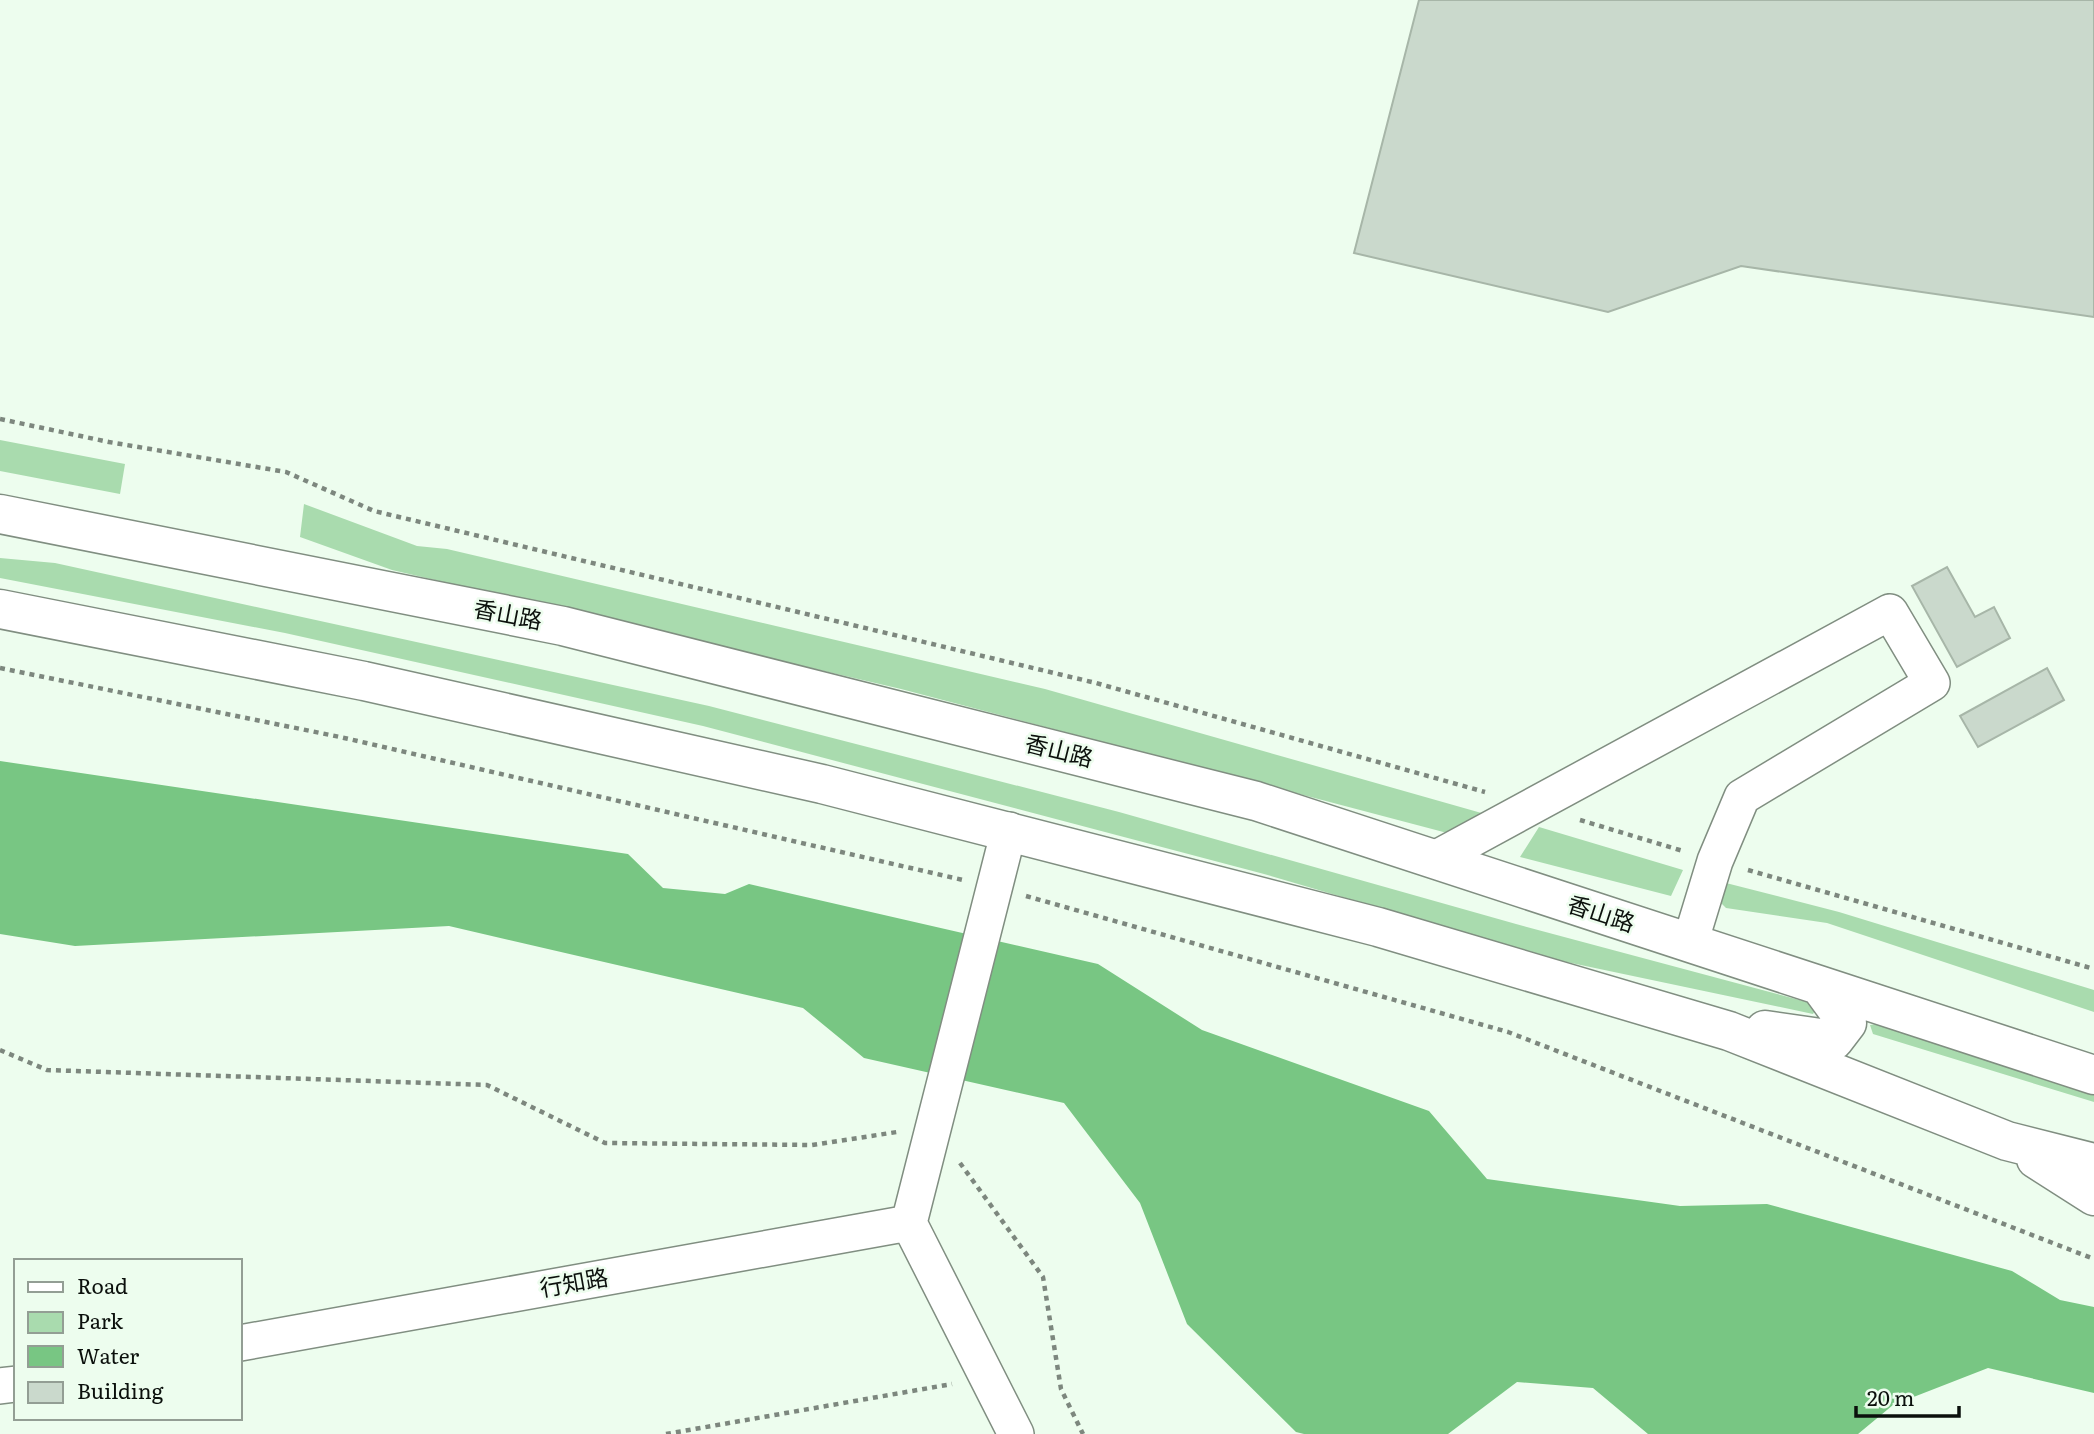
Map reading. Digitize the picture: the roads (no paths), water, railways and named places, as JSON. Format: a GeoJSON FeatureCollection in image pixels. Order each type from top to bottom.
{"type":"FeatureCollection","features":[{"type":"Feature","properties":{"kind":"main road","name":"香山路"},"geometry":{"type":"LineString","coordinates":[[0,514],[563,626],[1256,801],[2094,1075]]}},
{"type":"Feature","properties":{"kind":"main road"},"geometry":{"type":"LineString","coordinates":[[0,609],[364,681],[822,783],[1378,927],[1729,1031],[2007,1140],[2094,1163]]}},
{"type":"Feature","properties":{"kind":"main road"},"geometry":{"type":"LineString","coordinates":[[1670,1014],[1834,1040],[1846,1023],[1820,986]]}},
{"type":"Feature","properties":{"kind":"main road"},"geometry":{"type":"LineString","coordinates":[[2041,1058],[2094,1056]]}},
{"type":"Feature","properties":{"kind":"main road"},"geometry":{"type":"LineString","coordinates":[[2007,1140],[2094,1196]]}},
{"type":"Feature","properties":{"kind":"street"},"geometry":{"type":"LineString","coordinates":[[1435,859],[1890,612],[1932,683],[1742,797],[1716,861],[1690,943]]}},
{"type":"Feature","properties":{"kind":"street"},"geometry":{"type":"LineString","coordinates":[[1009,830],[909,1223],[1016,1434]]}},
{"type":"Feature","properties":{"kind":"street","name":"行知路"},"geometry":{"type":"LineString","coordinates":[[242,1343],[909,1223]]}},
{"type":"Feature","properties":{"kind":"water"},"geometry":{"type":"Polygon","coordinates":[[[0,761],[628,854],[663,888],[725,894],[749,884],[1098,964],[1202,1030],[1429,1111],[1487,1179],[1680,1206],[1767,1204],[2012,1271],[2060,1300],[2094,1307],[2094,1393],[1988,1368],[1893,1405],[1858,1434],[1648,1434],[1593,1388],[1517,1382],[1448,1434],[1296,1432],[1187,1324],[1140,1203],[1064,1103],[864,1058],[803,1008],[449,926],[75,946],[0,934],[0,761]]]}}]}
